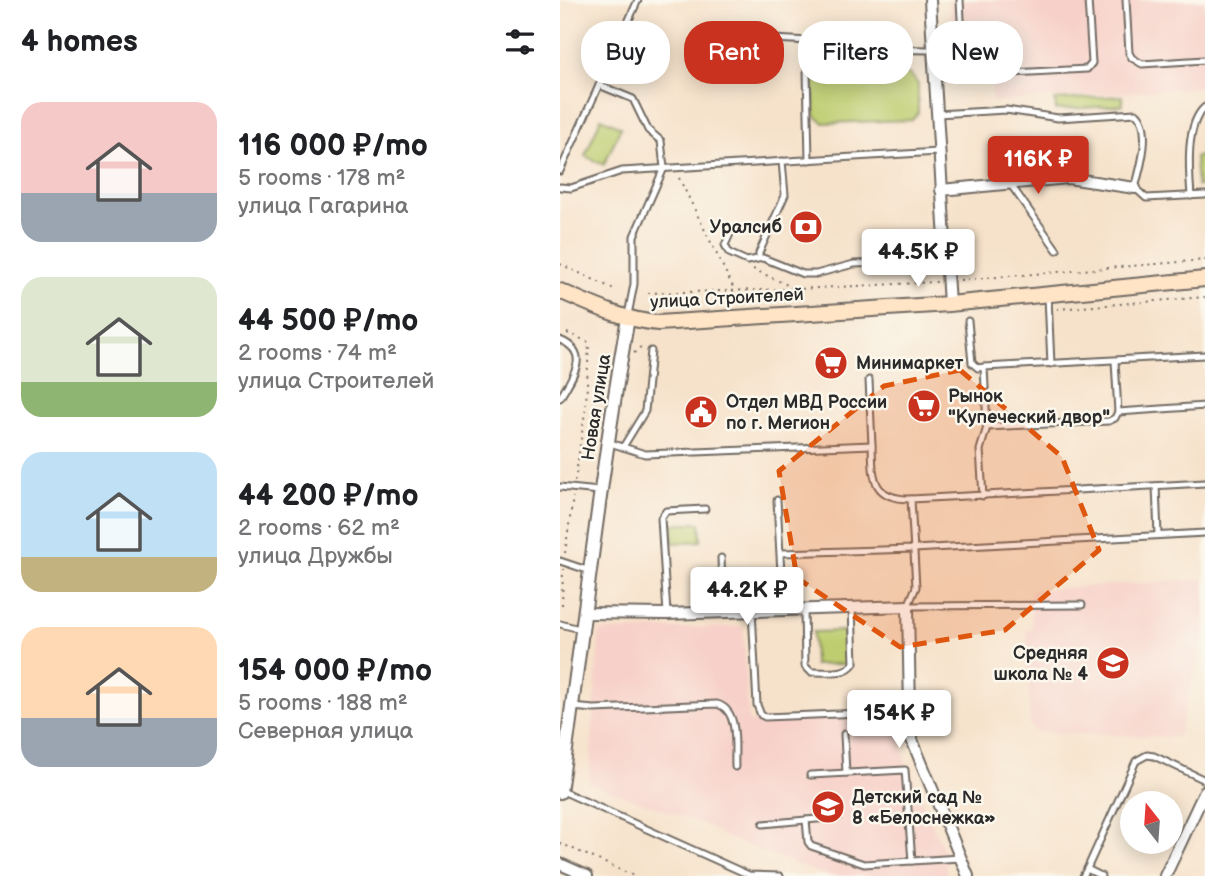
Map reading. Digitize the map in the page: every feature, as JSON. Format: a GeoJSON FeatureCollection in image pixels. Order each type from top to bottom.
{"type":"FeatureCollection","features":[{"type":"Feature","properties":{"kind":"main road","name":"улица Строителей"},"geometry":{"type":"LineString","coordinates":[[560,291],[628,318],[673,322],[949,304],[1205,279]]}},
{"type":"Feature","properties":{"kind":"street"},"geometry":{"type":"LineString","coordinates":[[930,0],[931,21]]}},
{"type":"Feature","properties":{"kind":"street"},"geometry":{"type":"LineString","coordinates":[[935,84],[949,304]]}},
{"type":"Feature","properties":{"kind":"street"},"geometry":{"type":"LineString","coordinates":[[941,190],[1011,185],[1051,178],[1135,188]]}},
{"type":"Feature","properties":{"kind":"street","name":"Новая улица"},"geometry":{"type":"LineString","coordinates":[[560,791],[563,747],[572,707],[607,442],[628,318]]}},
{"type":"Feature","properties":{"kind":"street"},"geometry":{"type":"LineString","coordinates":[[586,613],[667,614],[908,606],[910,727],[916,754],[968,876]]}},
{"type":"Feature","properties":{"kind":"street"},"geometry":{"type":"LineString","coordinates":[[1166,876],[1205,791]]}},
{"type":"Feature","properties":{"kind":"street"},"geometry":{"type":"LineString","coordinates":[[560,864],[587,876]]}},
{"type":"Feature","properties":{"kind":"lane"},"geometry":{"type":"LineString","coordinates":[[560,171],[638,0]]}},
{"type":"Feature","properties":{"kind":"lane"},"geometry":{"type":"LineString","coordinates":[[960,0],[961,21]]}},
{"type":"Feature","properties":{"kind":"lane"},"geometry":{"type":"LineString","coordinates":[[1023,73],[1087,69],[1092,63],[1088,0]]}},
{"type":"Feature","properties":{"kind":"lane"},"geometry":{"type":"LineString","coordinates":[[1126,0],[1129,53],[1136,62],[1142,64],[1205,60]]}},
{"type":"Feature","properties":{"kind":"lane"},"geometry":{"type":"LineString","coordinates":[[784,39],[845,49],[927,50]]}},
{"type":"Feature","properties":{"kind":"lane"},"geometry":{"type":"LineString","coordinates":[[807,84],[809,160]]}},
{"type":"Feature","properties":{"kind":"lane"},"geometry":{"type":"LineString","coordinates":[[599,85],[632,99],[644,124],[663,144],[664,168],[634,236],[634,284],[628,318]]}},
{"type":"Feature","properties":{"kind":"lane"},"geometry":{"type":"LineString","coordinates":[[1191,196],[1189,150],[1198,114],[1205,107]]}},
{"type":"Feature","properties":{"kind":"lane"},"geometry":{"type":"LineString","coordinates":[[937,114],[1006,110],[1058,118],[1136,113],[1142,119],[1145,150],[1135,188],[1146,198],[1205,195]]}},
{"type":"Feature","properties":{"kind":"lane"},"geometry":{"type":"LineString","coordinates":[[560,187],[571,188],[614,172],[939,152]]}},
{"type":"Feature","properties":{"kind":"lane"},"geometry":{"type":"LineString","coordinates":[[759,257],[785,195],[782,162]]}},
{"type":"Feature","properties":{"kind":"lane"},"geometry":{"type":"LineString","coordinates":[[1011,185],[1057,250]]}},
{"type":"Feature","properties":{"kind":"lane"},"geometry":{"type":"LineString","coordinates":[[730,234],[725,245],[729,253],[747,261],[759,257],[803,274],[816,274],[855,264],[945,261]]}},
{"type":"Feature","properties":{"kind":"lane"},"geometry":{"type":"LineString","coordinates":[[1048,294],[1051,364]]}},
{"type":"Feature","properties":{"kind":"lane"},"geometry":{"type":"LineString","coordinates":[[968,321],[972,363],[978,368],[1205,355]]}},
{"type":"Feature","properties":{"kind":"lane"},"geometry":{"type":"LineString","coordinates":[[560,340],[574,349],[578,359],[560,398]]}},
{"type":"Feature","properties":{"kind":"lane"},"geometry":{"type":"LineString","coordinates":[[623,447],[645,411],[652,351]]}},
{"type":"Feature","properties":{"kind":"lane"},"geometry":{"type":"LineString","coordinates":[[987,426],[1109,421],[1115,418],[1118,412],[1115,361]]}},
{"type":"Feature","properties":{"kind":"lane"},"geometry":{"type":"LineString","coordinates":[[983,496],[980,450],[987,426],[984,367]]}},
{"type":"Feature","properties":{"kind":"lane"},"geometry":{"type":"LineString","coordinates":[[869,380],[873,477],[878,488],[889,497],[911,499],[983,496],[1205,483]]}},
{"type":"Feature","properties":{"kind":"lane"},"geometry":{"type":"LineString","coordinates":[[1118,412],[1205,406]]}},
{"type":"Feature","properties":{"kind":"lane"},"geometry":{"type":"LineString","coordinates":[[607,442],[645,454],[872,445]]}},
{"type":"Feature","properties":{"kind":"lane"},"geometry":{"type":"LineString","coordinates":[[1156,486],[1158,535]]}},
{"type":"Feature","properties":{"kind":"lane"},"geometry":{"type":"LineString","coordinates":[[560,487],[601,491]]}},
{"type":"Feature","properties":{"kind":"lane"},"geometry":{"type":"LineString","coordinates":[[911,499],[916,587],[908,606],[1082,605]]}},
{"type":"Feature","properties":{"kind":"lane"},"geometry":{"type":"LineString","coordinates":[[777,500],[783,610]]}},
{"type":"Feature","properties":{"kind":"lane"},"geometry":{"type":"LineString","coordinates":[[667,614],[661,518],[666,511],[705,509]]}},
{"type":"Feature","properties":{"kind":"lane"},"geometry":{"type":"LineString","coordinates":[[780,553],[1205,533]]}},
{"type":"Feature","properties":{"kind":"lane"},"geometry":{"type":"LineString","coordinates":[[720,558],[723,612]]}},
{"type":"Feature","properties":{"kind":"lane"},"geometry":{"type":"LineString","coordinates":[[562,562],[591,571]]}},
{"type":"Feature","properties":{"kind":"lane"},"geometry":{"type":"LineString","coordinates":[[804,609],[805,666],[815,672],[845,671],[852,667],[852,608]]}},
{"type":"Feature","properties":{"kind":"lane"},"geometry":{"type":"LineString","coordinates":[[752,611],[757,705],[761,715],[765,717],[910,711]]}},
{"type":"Feature","properties":{"kind":"lane"},"geometry":{"type":"LineString","coordinates":[[560,626],[583,630]]}},
{"type":"Feature","properties":{"kind":"lane"},"geometry":{"type":"LineString","coordinates":[[572,707],[594,709],[723,705],[732,715],[736,767]]}},
{"type":"Feature","properties":{"kind":"lane"},"geometry":{"type":"LineString","coordinates":[[844,734],[846,773]]}},
{"type":"Feature","properties":{"kind":"lane"},"geometry":{"type":"LineString","coordinates":[[1083,876],[1136,761],[1147,755],[1154,756],[1205,780]]}},
{"type":"Feature","properties":{"kind":"lane"},"geometry":{"type":"LineString","coordinates":[[810,775],[905,770],[912,862]]}},
{"type":"Feature","properties":{"kind":"lane"},"geometry":{"type":"LineString","coordinates":[[560,791],[749,875],[780,876]]}},
{"type":"Feature","properties":{"kind":"lane"},"geometry":{"type":"LineString","coordinates":[[762,824],[838,817]]}},
{"type":"Feature","properties":{"kind":"lane"},"geometry":{"type":"LineString","coordinates":[[806,820],[808,842],[816,849],[864,864],[961,858]]}},
{"type":"Feature","properties":{"kind":"lane"},"geometry":{"type":"LineString","coordinates":[[1087,869],[1101,876]]}},
{"type":"Feature","properties":{"kind":"path"},"geometry":{"type":"LineString","coordinates":[[675,168],[734,290]]}},
{"type":"Feature","properties":{"kind":"path"},"geometry":{"type":"LineString","coordinates":[[716,252],[727,257]]}},
{"type":"Feature","properties":{"kind":"path"},"geometry":{"type":"LineString","coordinates":[[648,293],[947,282],[1205,260]]}},
{"type":"Feature","properties":{"kind":"path"},"geometry":{"type":"LineString","coordinates":[[560,264],[616,290]]}},
{"type":"Feature","properties":{"kind":"path"},"geometry":{"type":"LineString","coordinates":[[750,268],[797,289]]}},
{"type":"Feature","properties":{"kind":"path"},"geometry":{"type":"LineString","coordinates":[[1049,310],[1205,298]]}},
{"type":"Feature","properties":{"kind":"path"},"geometry":{"type":"LineString","coordinates":[[560,330],[590,343],[586,405],[562,562],[562,605]]}},
{"type":"Feature","properties":{"kind":"path"},"geometry":{"type":"LineString","coordinates":[[633,354],[644,345]]}},
{"type":"Feature","properties":{"kind":"path"},"geometry":{"type":"LineString","coordinates":[[560,843],[634,876]]}},
{"type":"Feature","properties":{"kind":"highlighted area"},"geometry":{"type":"Polygon","coordinates":[[[960,370],[1062,457],[1099,550],[1005,630],[900,647],[797,578],[779,471],[884,386],[960,370]]]}},
{"type":"Feature","properties":{"kind":"shaded area"},"geometry":{"type":"Polygon","coordinates":[[[950,0],[1205,0],[1205,87],[992,102],[991,84],[1023,84],[1023,21],[951,21],[950,0]]]}},
{"type":"Feature","properties":{"kind":"shaded area","name":"Средняя школа № 4"},"geometry":{"type":"Polygon","coordinates":[[[1205,579],[1205,634],[1178,737],[1036,732],[1030,726],[1027,631],[1032,630],[1030,590],[1205,579]]]}},
{"type":"Feature","properties":{"kind":"shaded area"},"geometry":{"type":"Polygon","coordinates":[[[743,626],[749,722],[896,715],[905,761],[945,853],[946,876],[827,876],[725,837],[708,826],[589,783],[599,631],[743,626]]]}},
{"type":"Feature","properties":{"kind":"green space"},"geometry":{"type":"Polygon","coordinates":[[[913,78],[918,84],[918,113],[912,120],[824,123],[815,116],[813,84],[913,84],[913,78]]]}},
{"type":"Feature","properties":{"kind":"green space"},"geometry":{"type":"Polygon","coordinates":[[[1122,96],[1123,105],[1056,110],[1055,100],[1122,96]]]}},
{"type":"Feature","properties":{"kind":"green space"},"geometry":{"type":"Polygon","coordinates":[[[601,118],[621,127],[604,165],[585,156],[601,118]]]}},
{"type":"Feature","properties":{"kind":"green space"},"geometry":{"type":"Polygon","coordinates":[[[1205,156],[1205,185],[1197,186],[1195,157],[1205,156]]]}},
{"type":"Feature","properties":{"kind":"green space"},"geometry":{"type":"Polygon","coordinates":[[[700,523],[701,541],[673,543],[672,524],[700,523]]]}},
{"type":"Feature","properties":{"kind":"green space"},"geometry":{"type":"Polygon","coordinates":[[[844,631],[845,664],[814,665],[813,632],[844,631]]]}},
{"type":"Feature","properties":{"kind":"place","name":"Уралсиб"},"geometry":{"type":"Point","coordinates":[806,227]}},
{"type":"Feature","properties":{"kind":"place","name":"Минимаркет"},"geometry":{"type":"Point","coordinates":[831,363]}},
{"type":"Feature","properties":{"kind":"place","name":"Рынок \"Купеческий двор\""},"geometry":{"type":"Point","coordinates":[924,406]}},
{"type":"Feature","properties":{"kind":"place","name":"Отдел МВД России по г. Мегион"},"geometry":{"type":"Point","coordinates":[701,412]}},
{"type":"Feature","properties":{"kind":"place","name":"Средняя школа № 4"},"geometry":{"type":"Point","coordinates":[1113,663]}},
{"type":"Feature","properties":{"kind":"place","name":"Детский сад № 8 «Белоснежка»"},"geometry":{"type":"Point","coordinates":[828,807]}}]}
